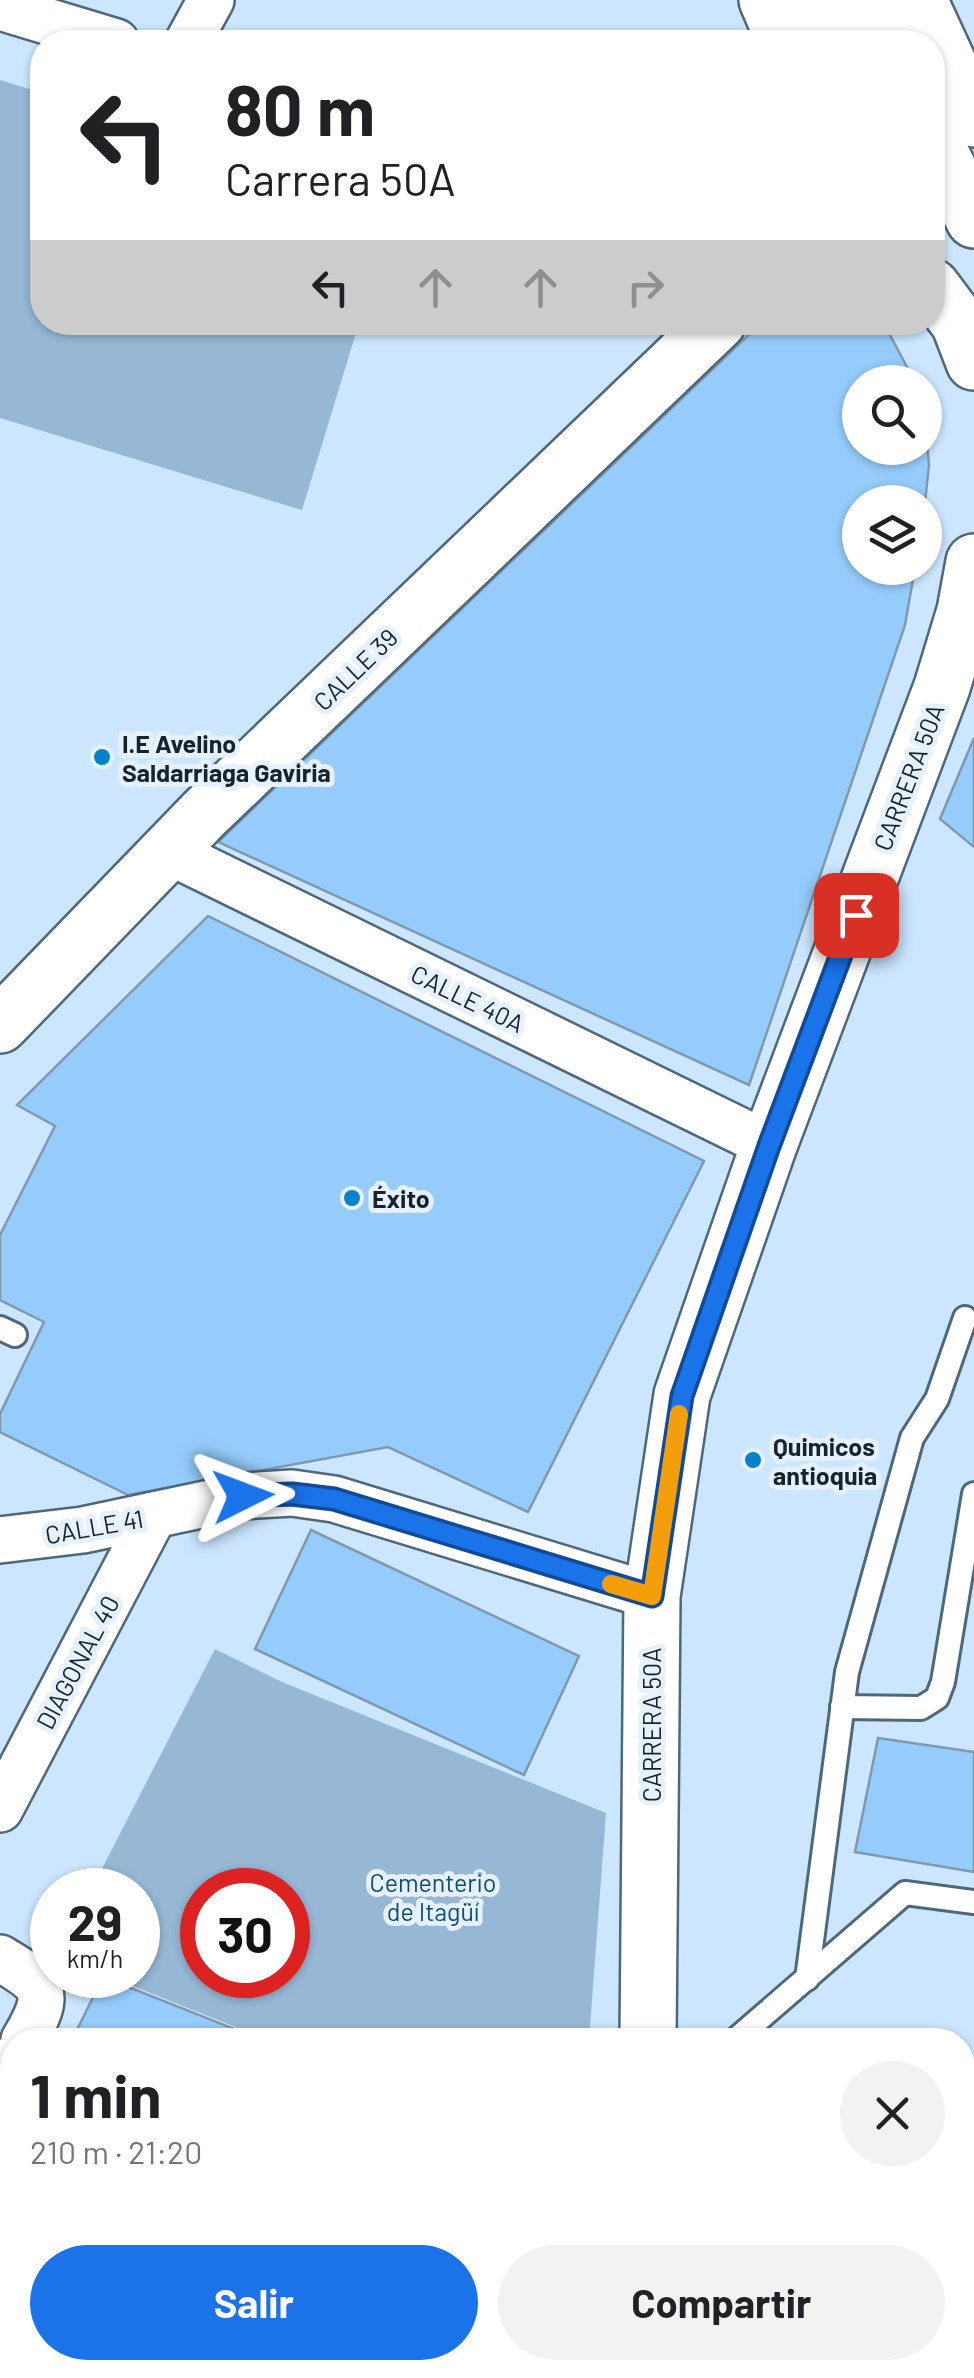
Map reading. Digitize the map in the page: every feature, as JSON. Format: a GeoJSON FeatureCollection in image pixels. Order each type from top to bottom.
{"type":"FeatureCollection","features":[{"type":"Feature","properties":{"kind":"main road"},"geometry":{"type":"LineString","coordinates":[[768,0],[856,30]]}},
{"type":"Feature","properties":{"kind":"main road"},"geometry":{"type":"LineString","coordinates":[[919,0],[935,30]]}},
{"type":"Feature","properties":{"kind":"main road"},"geometry":{"type":"LineString","coordinates":[[945,49],[969,95]]}},
{"type":"Feature","properties":{"kind":"main road"},"geometry":{"type":"LineString","coordinates":[[945,162],[974,220]]}},
{"type":"Feature","properties":{"kind":"main road","name":"CALLE 39"},"geometry":{"type":"LineString","coordinates":[[0,1025],[168,850],[704,335]]}},
{"type":"Feature","properties":{"kind":"main road","name":"CARRERA 50A"},"geometry":{"type":"LineString","coordinates":[[648,2028],[652,1596],[682,1396],[769,1146],[958,693],[974,562]]}},
{"type":"Feature","properties":{"kind":"street"},"geometry":{"type":"LineString","coordinates":[[195,30],[211,0]]}},
{"type":"Feature","properties":{"kind":"street"},"geometry":{"type":"LineString","coordinates":[[0,7],[76,30]]}},
{"type":"Feature","properties":{"kind":"street","name":"CALLE 40A"},"geometry":{"type":"LineString","coordinates":[[168,850],[769,1146]]}},
{"type":"Feature","properties":{"kind":"street","name":"CALLE 41"},"geometry":{"type":"LineString","coordinates":[[0,1540],[82,1530],[243,1496],[292,1494],[334,1499],[652,1596]]}},
{"type":"Feature","properties":{"kind":"street","name":"DIAGONAL 40"},"geometry":{"type":"LineString","coordinates":[[0,1808],[154,1515]]}},
{"type":"Feature","properties":{"kind":"street"},"geometry":{"type":"LineString","coordinates":[[0,1958],[34,1979],[41,1996],[31,2028]]}},
{"type":"Feature","properties":{"kind":"lane"},"geometry":{"type":"LineString","coordinates":[[807,1979],[847,1672],[912,1438],[937,1399],[965,1318]]}},
{"type":"Feature","properties":{"kind":"lane"},"geometry":{"type":"LineString","coordinates":[[842,1706],[922,1708],[937,1698],[944,1682],[974,1494]]}},
{"type":"Feature","properties":{"kind":"lane"},"geometry":{"type":"LineString","coordinates":[[749,2028],[905,1893],[974,1902]]}},
{"type":"Feature","properties":{"kind":"green space"},"geometry":{"type":"Polygon","coordinates":[[[0,80],[30,89],[30,335],[355,335],[302,510],[0,418],[0,80]]]}},
{"type":"Feature","properties":{"kind":"green space","name":"Cementerio de Itagüí"},"geometry":{"type":"Polygon","coordinates":[[[215,1649],[282,1682],[606,1813],[590,2028],[238,2028],[160,1997],[160,1868],[102,1868],[215,1649]]]}},
{"type":"Feature","properties":{"kind":"building"},"geometry":{"type":"Polygon","coordinates":[[[748,335],[890,335],[906,365],[842,365],[842,465],[929,465],[927,485],[842,485],[842,585],[912,585],[905,625],[749,1085],[218,842],[748,335]]]}},
{"type":"Feature","properties":{"kind":"building"},"geometry":{"type":"Polygon","coordinates":[[[974,738],[974,847],[940,819],[974,738]]]}},
{"type":"Feature","properties":{"kind":"building","name":"Éxito"},"geometry":{"type":"Polygon","coordinates":[[[208,916],[704,1161],[528,1512],[388,1447],[128,1495],[0,1432],[0,1414],[44,1322],[0,1300],[0,1235],[55,1126],[17,1105],[208,916]]]}},
{"type":"Feature","properties":{"kind":"building"},"geometry":{"type":"Polygon","coordinates":[[[311,1530],[579,1656],[524,1775],[255,1649],[311,1530]]]}},
{"type":"Feature","properties":{"kind":"building"},"geometry":{"type":"Polygon","coordinates":[[[878,1738],[974,1752],[974,1872],[855,1852],[878,1738]]]}},
{"type":"Feature","properties":{"kind":"building"},"geometry":{"type":"Polygon","coordinates":[[[93,1998],[156,1998],[232,2028],[78,2028],[93,1998]]]}},
{"type":"Feature","properties":{"kind":"slow traffic"},"geometry":{"type":"LineString","coordinates":[[611,1584],[652,1596],[679,1414]]}},
{"type":"Feature","properties":{"kind":"place","name":"I.E Avelino Saldarriaga Gaviria"},"geometry":{"type":"Point","coordinates":[102,757]}},
{"type":"Feature","properties":{"kind":"place","name":"Éxito"},"geometry":{"type":"Point","coordinates":[352,1198]}},
{"type":"Feature","properties":{"kind":"place","name":"Quimicos antioquia"},"geometry":{"type":"Point","coordinates":[753,1460]}},
{"type":"Feature","properties":{"kind":"route"},"geometry":{"type":"LineString","coordinates":[[243,1496],[292,1494],[334,1499],[652,1596],[682,1396],[769,1146],[856,915]]}}]}
